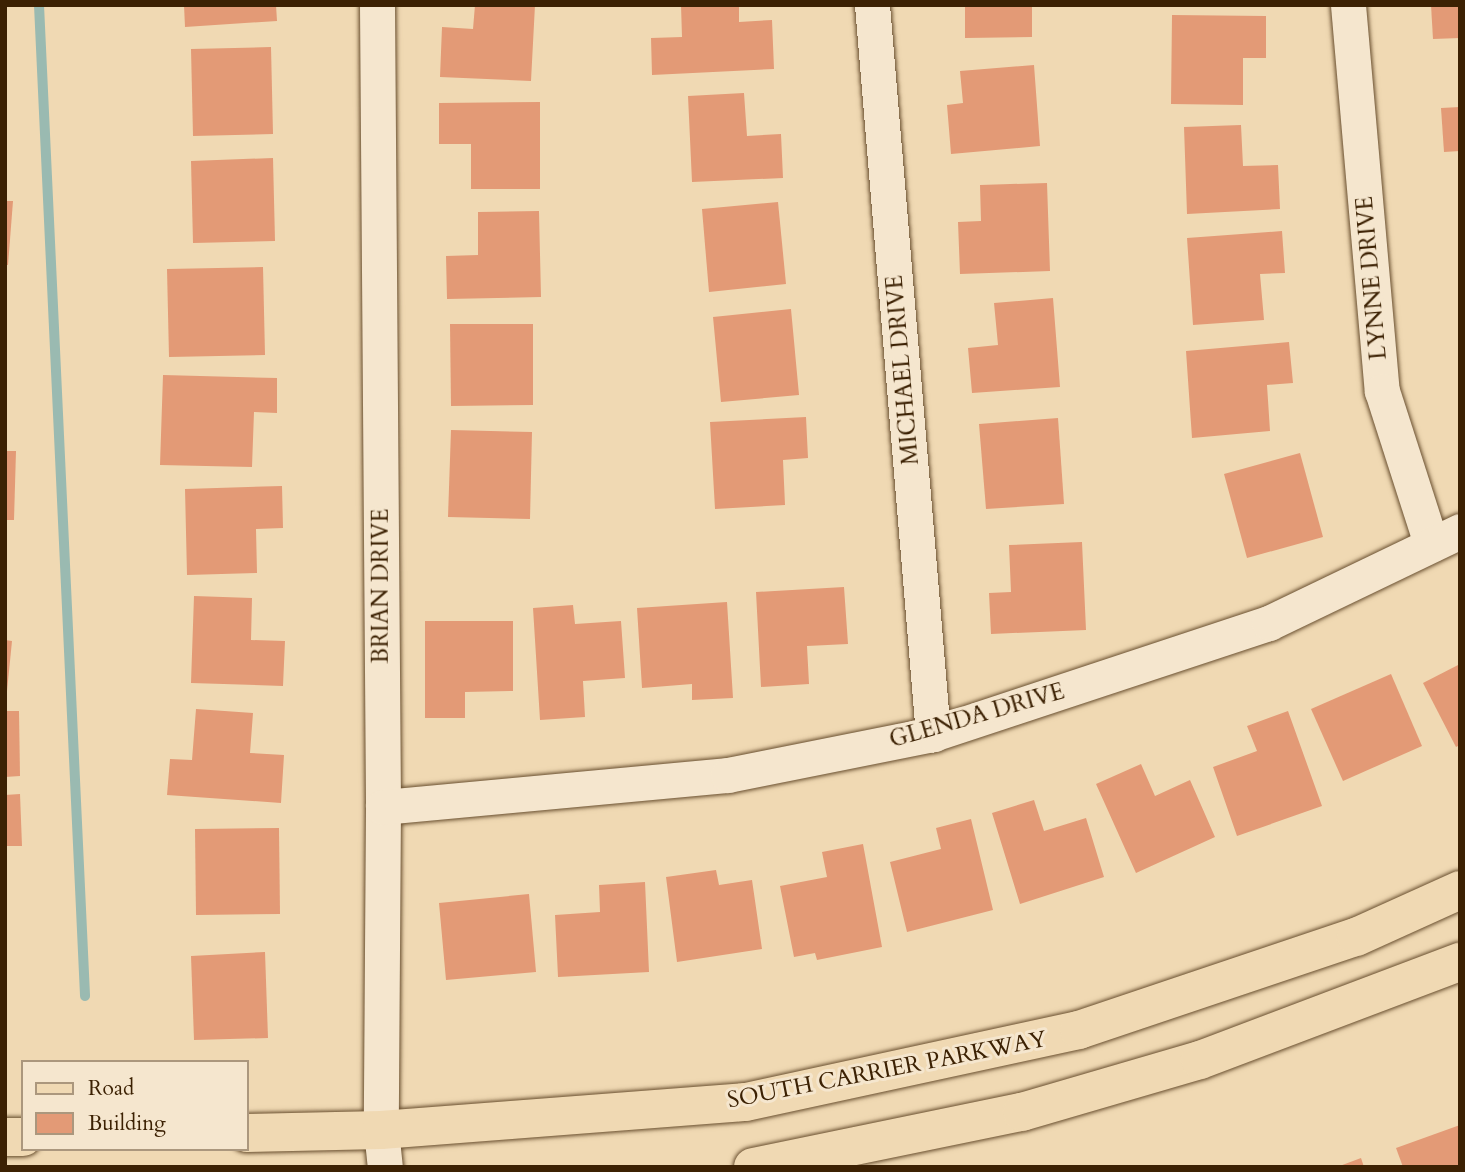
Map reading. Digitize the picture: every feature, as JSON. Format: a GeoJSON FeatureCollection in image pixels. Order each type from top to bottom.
{"type":"FeatureCollection","features":[{"type":"Feature","properties":{"kind":"main road","name":"SOUTH CARRIER PARKWAY"},"geometry":{"type":"LineString","coordinates":[[248,1133],[383,1148],[746,1102],[1066,1033],[1356,937],[1460,890]]}},
{"type":"Feature","properties":{"kind":"main road"},"geometry":{"type":"LineString","coordinates":[[753,1167],[1022,1112],[1098,1090],[1200,1060],[1460,962]]}},
{"type":"Feature","properties":{"kind":"street","name":"BRIAN DRIVE"},"geometry":{"type":"LineString","coordinates":[[377,5],[383,1148]]}},
{"type":"Feature","properties":{"kind":"street","name":"MICHAEL DRIVE"},"geometry":{"type":"LineString","coordinates":[[872,5],[933,734]]}},
{"type":"Feature","properties":{"kind":"street","name":"LYNNE DRIVE"},"geometry":{"type":"LineString","coordinates":[[1348,5],[1382,391],[1446,537]]}},
{"type":"Feature","properties":{"kind":"street","name":"GLENDA DRIVE"},"geometry":{"type":"LineString","coordinates":[[383,807],[728,775],[933,734],[1269,623],[1446,537]]}},
{"type":"Feature","properties":{"kind":"building"},"geometry":{"type":"Polygon","coordinates":[[[184,5],[276,5],[277,21],[185,27],[184,5]]]}},
{"type":"Feature","properties":{"kind":"building"},"geometry":{"type":"Polygon","coordinates":[[[475,5],[535,5],[531,81],[440,77],[442,27],[473,29],[475,5]]]}},
{"type":"Feature","properties":{"kind":"building"},"geometry":{"type":"Polygon","coordinates":[[[681,5],[739,5],[739,22],[772,20],[774,69],[652,75],[651,38],[682,37],[681,5]]]}},
{"type":"Feature","properties":{"kind":"building"},"geometry":{"type":"Polygon","coordinates":[[[965,5],[1032,5],[1032,37],[965,38],[965,5]]]}},
{"type":"Feature","properties":{"kind":"building"},"geometry":{"type":"Polygon","coordinates":[[[1431,5],[1460,5],[1460,38],[1433,39],[1431,5]]]}},
{"type":"Feature","properties":{"kind":"building"},"geometry":{"type":"Polygon","coordinates":[[[1172,15],[1266,16],[1266,58],[1243,58],[1243,105],[1171,104],[1172,15]]]}},
{"type":"Feature","properties":{"kind":"building"},"geometry":{"type":"Polygon","coordinates":[[[271,47],[273,134],[193,136],[191,49],[271,47]]]}},
{"type":"Feature","properties":{"kind":"building"},"geometry":{"type":"Polygon","coordinates":[[[1034,65],[1040,146],[951,154],[947,105],[963,103],[960,71],[1034,65]]]}},
{"type":"Feature","properties":{"kind":"building"},"geometry":{"type":"Polygon","coordinates":[[[744,93],[747,136],[781,134],[783,178],[692,182],[688,96],[744,93]]]}},
{"type":"Feature","properties":{"kind":"building"},"geometry":{"type":"Polygon","coordinates":[[[540,102],[540,189],[471,189],[471,144],[439,144],[439,103],[540,102]]]}},
{"type":"Feature","properties":{"kind":"building"},"geometry":{"type":"Polygon","coordinates":[[[1460,107],[1460,151],[1444,152],[1441,108],[1460,107]]]}},
{"type":"Feature","properties":{"kind":"building"},"geometry":{"type":"Polygon","coordinates":[[[1241,125],[1243,166],[1278,165],[1280,209],[1187,214],[1184,127],[1241,125]]]}},
{"type":"Feature","properties":{"kind":"building"},"geometry":{"type":"Polygon","coordinates":[[[273,158],[275,241],[193,243],[191,161],[273,158]]]}},
{"type":"Feature","properties":{"kind":"building"},"geometry":{"type":"Polygon","coordinates":[[[1047,183],[1050,271],[960,274],[958,222],[981,221],[980,185],[1047,183]]]}},
{"type":"Feature","properties":{"kind":"building"},"geometry":{"type":"Polygon","coordinates":[[[5,201],[13,201],[8,265],[5,265],[5,201]]]}},
{"type":"Feature","properties":{"kind":"building"},"geometry":{"type":"Polygon","coordinates":[[[778,202],[786,284],[709,292],[702,209],[778,202]]]}},
{"type":"Feature","properties":{"kind":"building"},"geometry":{"type":"Polygon","coordinates":[[[539,211],[541,297],[447,299],[446,256],[478,255],[478,212],[539,211]]]}},
{"type":"Feature","properties":{"kind":"building"},"geometry":{"type":"Polygon","coordinates":[[[1282,231],[1285,273],[1260,274],[1264,320],[1193,325],[1187,238],[1282,231]]]}},
{"type":"Feature","properties":{"kind":"building"},"geometry":{"type":"Polygon","coordinates":[[[263,267],[265,355],[169,357],[167,269],[263,267]]]}},
{"type":"Feature","properties":{"kind":"building"},"geometry":{"type":"Polygon","coordinates":[[[1053,298],[1060,387],[972,393],[968,348],[998,345],[994,303],[1053,298]]]}},
{"type":"Feature","properties":{"kind":"building"},"geometry":{"type":"Polygon","coordinates":[[[791,309],[799,395],[721,402],[713,317],[791,309]]]}},
{"type":"Feature","properties":{"kind":"building"},"geometry":{"type":"Polygon","coordinates":[[[450,324],[533,324],[533,405],[451,406],[450,324]]]}},
{"type":"Feature","properties":{"kind":"building"},"geometry":{"type":"Polygon","coordinates":[[[1289,342],[1293,383],[1267,385],[1270,431],[1192,438],[1186,351],[1289,342]]]}},
{"type":"Feature","properties":{"kind":"building"},"geometry":{"type":"Polygon","coordinates":[[[163,375],[277,378],[277,413],[254,412],[252,467],[160,465],[163,375]]]}},
{"type":"Feature","properties":{"kind":"building"},"geometry":{"type":"Polygon","coordinates":[[[806,417],[808,458],[783,460],[785,505],[715,509],[710,422],[806,417]]]}},
{"type":"Feature","properties":{"kind":"building"},"geometry":{"type":"Polygon","coordinates":[[[1058,418],[1064,504],[986,509],[979,424],[1058,418]]]}},
{"type":"Feature","properties":{"kind":"building"},"geometry":{"type":"Polygon","coordinates":[[[451,430],[532,432],[530,519],[448,517],[451,430]]]}},
{"type":"Feature","properties":{"kind":"building"},"geometry":{"type":"Polygon","coordinates":[[[5,451],[16,451],[14,520],[5,520],[5,451]]]}},
{"type":"Feature","properties":{"kind":"building"},"geometry":{"type":"Polygon","coordinates":[[[1300,453],[1323,537],[1247,558],[1224,474],[1300,453]]]}},
{"type":"Feature","properties":{"kind":"building"},"geometry":{"type":"Polygon","coordinates":[[[282,486],[283,528],[256,529],[257,573],[187,575],[185,489],[282,486]]]}},
{"type":"Feature","properties":{"kind":"building"},"geometry":{"type":"Polygon","coordinates":[[[1082,542],[1086,630],[991,634],[989,593],[1011,592],[1009,545],[1082,542]]]}},
{"type":"Feature","properties":{"kind":"building"},"geometry":{"type":"Polygon","coordinates":[[[844,587],[848,644],[807,646],[809,684],[761,687],[756,592],[844,587]]]}},
{"type":"Feature","properties":{"kind":"building"},"geometry":{"type":"Polygon","coordinates":[[[194,596],[252,598],[251,640],[285,641],[283,686],[191,683],[194,596]]]}},
{"type":"Feature","properties":{"kind":"building"},"geometry":{"type":"Polygon","coordinates":[[[727,602],[733,698],[692,700],[692,684],[642,688],[637,608],[727,602]]]}},
{"type":"Feature","properties":{"kind":"building"},"geometry":{"type":"Polygon","coordinates":[[[573,605],[575,624],[621,621],[625,678],[583,681],[585,717],[540,720],[533,608],[573,605]]]}},
{"type":"Feature","properties":{"kind":"building"},"geometry":{"type":"Polygon","coordinates":[[[425,621],[513,621],[513,691],[465,692],[465,718],[425,718],[425,621]]]}},
{"type":"Feature","properties":{"kind":"building"},"geometry":{"type":"Polygon","coordinates":[[[5,640],[12,641],[7,691],[5,691],[5,640]]]}},
{"type":"Feature","properties":{"kind":"building"},"geometry":{"type":"Polygon","coordinates":[[[1460,664],[1460,745],[1456,747],[1423,683],[1460,664]]]}},
{"type":"Feature","properties":{"kind":"building"},"geometry":{"type":"Polygon","coordinates":[[[1391,674],[1422,746],[1343,781],[1311,709],[1391,674]]]}},
{"type":"Feature","properties":{"kind":"building"},"geometry":{"type":"Polygon","coordinates":[[[196,709],[253,713],[250,753],[284,755],[281,803],[167,795],[170,759],[192,760],[196,709]]]}},
{"type":"Feature","properties":{"kind":"building"},"geometry":{"type":"Polygon","coordinates":[[[5,711],[19,711],[20,776],[5,777],[5,711]]]}},
{"type":"Feature","properties":{"kind":"building"},"geometry":{"type":"Polygon","coordinates":[[[1288,711],[1322,806],[1237,836],[1213,767],[1257,751],[1247,726],[1288,711]]]}},
{"type":"Feature","properties":{"kind":"building"},"geometry":{"type":"Polygon","coordinates":[[[1141,764],[1155,796],[1190,780],[1215,837],[1136,873],[1096,784],[1141,764]]]}},
{"type":"Feature","properties":{"kind":"building"},"geometry":{"type":"Polygon","coordinates":[[[20,794],[22,846],[5,846],[5,795],[20,794]]]}},
{"type":"Feature","properties":{"kind":"building"},"geometry":{"type":"Polygon","coordinates":[[[1034,800],[1044,831],[1086,818],[1104,877],[1020,904],[992,813],[1034,800]]]}},
{"type":"Feature","properties":{"kind":"building"},"geometry":{"type":"Polygon","coordinates":[[[971,819],[993,910],[907,932],[890,862],[941,849],[936,828],[971,819]]]}},
{"type":"Feature","properties":{"kind":"building"},"geometry":{"type":"Polygon","coordinates":[[[279,828],[280,914],[196,915],[195,829],[279,828]]]}},
{"type":"Feature","properties":{"kind":"building"},"geometry":{"type":"Polygon","coordinates":[[[863,844],[882,947],[817,960],[815,953],[794,957],[780,886],[827,877],[822,852],[863,844]]]}},
{"type":"Feature","properties":{"kind":"building"},"geometry":{"type":"Polygon","coordinates":[[[716,870],[719,885],[752,880],[762,949],[677,962],[666,877],[716,870]]]}},
{"type":"Feature","properties":{"kind":"building"},"geometry":{"type":"Polygon","coordinates":[[[645,882],[649,972],[558,977],[555,915],[600,912],[599,885],[645,882]]]}},
{"type":"Feature","properties":{"kind":"building"},"geometry":{"type":"Polygon","coordinates":[[[529,894],[536,972],[446,980],[439,903],[529,894]]]}},
{"type":"Feature","properties":{"kind":"building"},"geometry":{"type":"Polygon","coordinates":[[[265,952],[268,1038],[194,1040],[191,956],[265,952]]]}},
{"type":"Feature","properties":{"kind":"building"},"geometry":{"type":"Polygon","coordinates":[[[1460,1125],[1460,1167],[1403,1167],[1396,1148],[1460,1125]]]}},
{"type":"Feature","properties":{"kind":"building"},"geometry":{"type":"Polygon","coordinates":[[[1361,1158],[1364,1167],[1337,1167],[1361,1158]]]}},
{"type":"Feature","properties":{"kind":"waterway"},"geometry":{"type":"LineString","coordinates":[[39,5],[85,996]]}}]}
